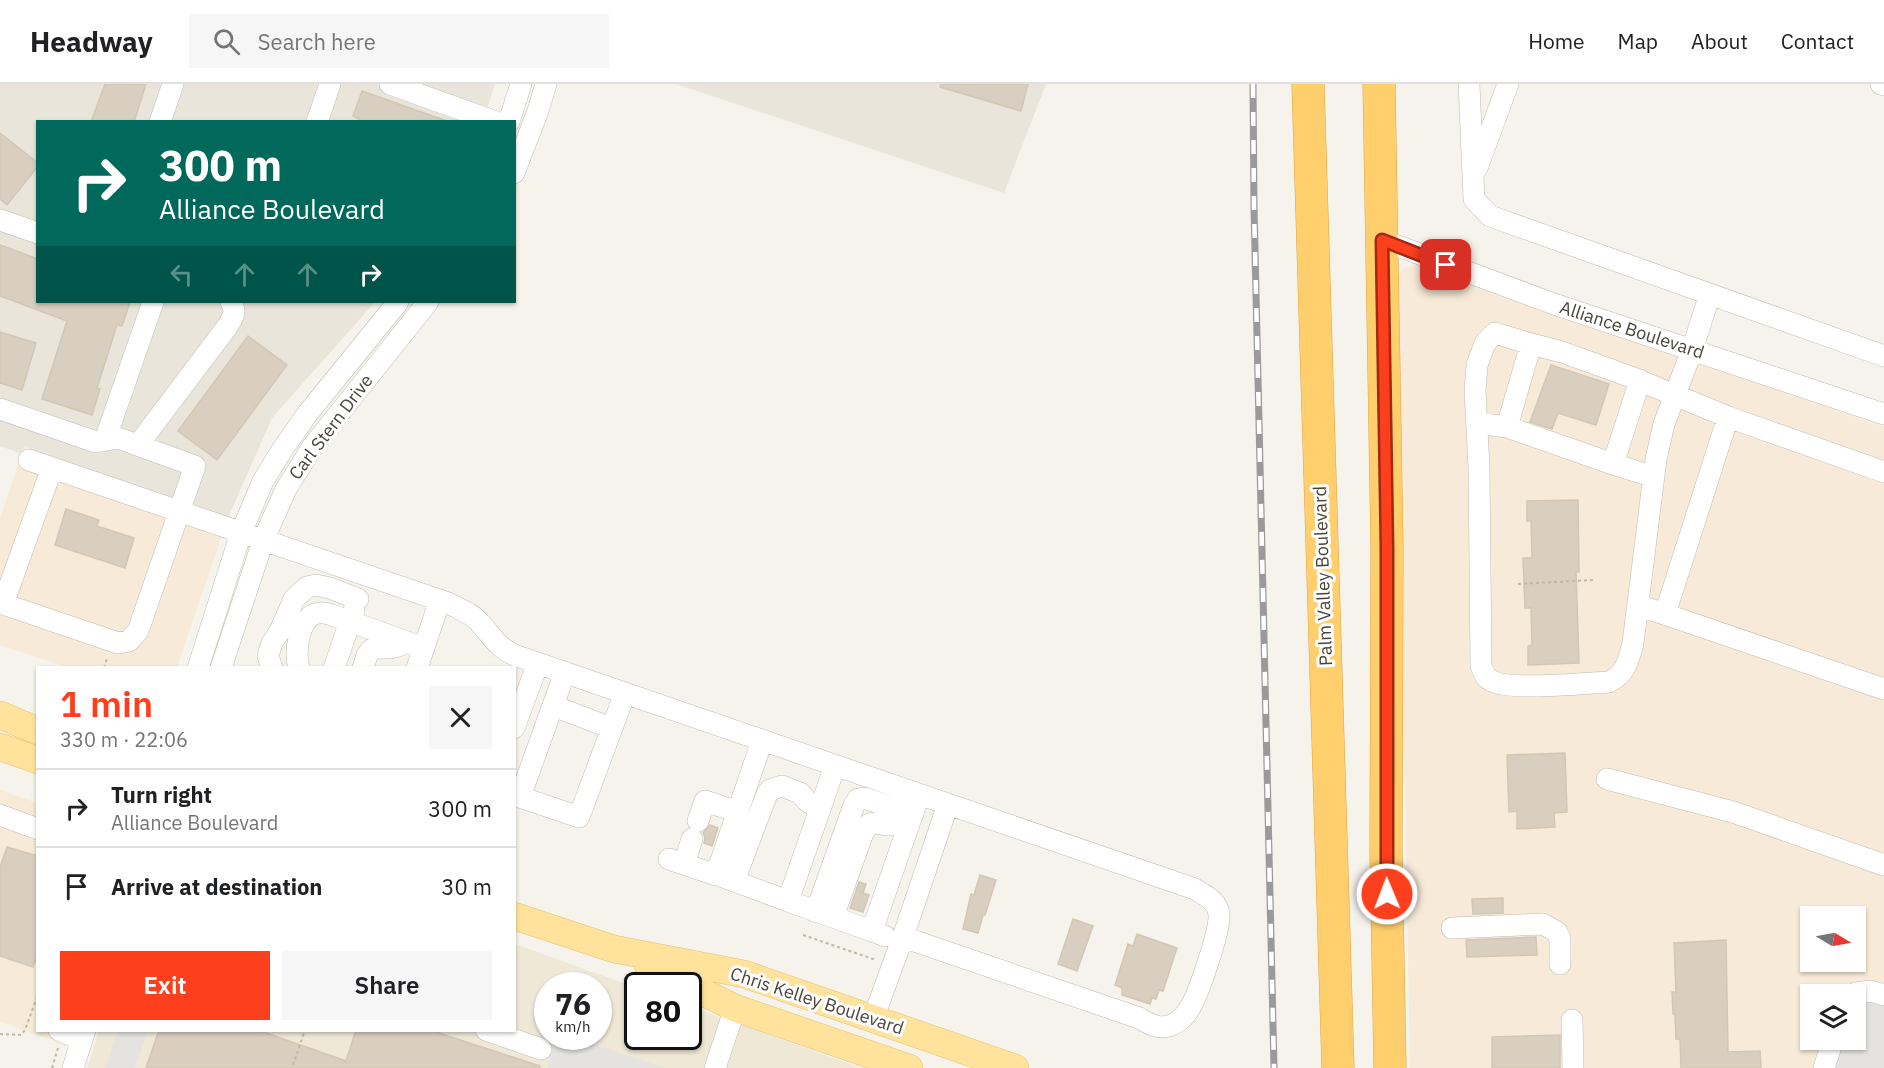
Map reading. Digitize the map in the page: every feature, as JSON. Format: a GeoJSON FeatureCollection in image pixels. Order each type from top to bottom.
{"type":"FeatureCollection","features":[{"type":"Feature","properties":{"kind":"highway","name":"Palm Valley Boulevard"},"geometry":{"type":"LineString","coordinates":[[1308,84],[1338,1068]]}},
{"type":"Feature","properties":{"kind":"highway"},"geometry":{"type":"LineString","coordinates":[[1379,84],[1387,548],[1386,850],[1390,1068]]}},
{"type":"Feature","properties":{"kind":"main road"},"geometry":{"type":"LineString","coordinates":[[0,716],[36,730]]}},
{"type":"Feature","properties":{"kind":"main road"},"geometry":{"type":"LineString","coordinates":[[0,747],[36,759]]}},
{"type":"Feature","properties":{"kind":"main road","name":"Chris Kelley Boulevard"},"geometry":{"type":"LineString","coordinates":[[516,917],[614,949],[744,974],[1015,1068]]}},
{"type":"Feature","properties":{"kind":"main road","name":"Chris Kelley Boulevard"},"geometry":{"type":"LineString","coordinates":[[614,949],[735,1008],[909,1068]]}},
{"type":"Feature","properties":{"kind":"street"},"geometry":{"type":"LineString","coordinates":[[161,120],[173,84]]}},
{"type":"Feature","properties":{"kind":"street"},"geometry":{"type":"LineString","coordinates":[[318,120],[330,84]]}},
{"type":"Feature","properties":{"kind":"street"},"geometry":{"type":"LineString","coordinates":[[390,84],[490,120]]}},
{"type":"Feature","properties":{"kind":"street"},"geometry":{"type":"LineString","coordinates":[[510,120],[521,84]]}},
{"type":"Feature","properties":{"kind":"street"},"geometry":{"type":"LineString","coordinates":[[516,164],[523,131],[546,84]]}},
{"type":"Feature","properties":{"kind":"street"},"geometry":{"type":"LineString","coordinates":[[1469,84],[1474,199],[1490,216],[1884,356]]}},
{"type":"Feature","properties":{"kind":"street"},"geometry":{"type":"LineString","coordinates":[[1473,178],[1508,84]]}},
{"type":"Feature","properties":{"kind":"street"},"geometry":{"type":"LineString","coordinates":[[0,220],[36,232]]}},
{"type":"Feature","properties":{"kind":"street","name":"Alliance Boulevard"},"geometry":{"type":"LineString","coordinates":[[1382,240],[1489,281],[1884,414]]}},
{"type":"Feature","properties":{"kind":"street"},"geometry":{"type":"LineString","coordinates":[[1710,294],[1692,350],[1674,396],[1664,424],[1654,477],[1633,643],[1623,671],[1616,679],[1609,682],[1525,686],[1500,684],[1485,676],[1481,666],[1475,391],[1477,365],[1485,343],[1495,333],[1562,352],[1641,380],[1674,396],[1728,417],[1884,472]]}},
{"type":"Feature","properties":{"kind":"street"},"geometry":{"type":"LineString","coordinates":[[105,441],[153,303]]}},
{"type":"Feature","properties":{"kind":"street"},"geometry":{"type":"LineString","coordinates":[[138,445],[227,327],[234,316],[235,308],[232,303]]}},
{"type":"Feature","properties":{"kind":"street","name":"Carl Stern Drive"},"geometry":{"type":"LineString","coordinates":[[199,666],[241,533],[259,489],[282,450],[308,413],[397,303]]}},
{"type":"Feature","properties":{"kind":"street","name":"Carl Stern Drive"},"geometry":{"type":"LineString","coordinates":[[222,666],[263,541],[286,489],[314,446],[427,303]]}},
{"type":"Feature","properties":{"kind":"street"},"geometry":{"type":"LineString","coordinates":[[1507,427],[1531,344]]}},
{"type":"Feature","properties":{"kind":"street"},"geometry":{"type":"LineString","coordinates":[[1613,464],[1641,380]]}},
{"type":"Feature","properties":{"kind":"street"},"geometry":{"type":"LineString","coordinates":[[0,409],[96,442],[117,438],[195,466],[138,631],[129,641],[118,643],[1,604],[52,468]]}},
{"type":"Feature","properties":{"kind":"street"},"geometry":{"type":"LineString","coordinates":[[1665,614],[1728,417]]}},
{"type":"Feature","properties":{"kind":"street"},"geometry":{"type":"LineString","coordinates":[[1477,423],[1507,427],[1654,477]]}},
{"type":"Feature","properties":{"kind":"street"},"geometry":{"type":"LineString","coordinates":[[29,460],[440,600],[471,614],[480,622],[493,641],[504,650],[835,766],[909,814]]}},
{"type":"Feature","properties":{"kind":"street"},"geometry":{"type":"LineString","coordinates":[[335,666],[366,575]]}},
{"type":"Feature","properties":{"kind":"street"},"geometry":{"type":"LineString","coordinates":[[271,666],[268,656],[272,644],[280,632],[294,598],[307,587],[316,585],[330,588],[358,599]]}},
{"type":"Feature","properties":{"kind":"street"},"geometry":{"type":"LineString","coordinates":[[416,652],[440,600]]}},
{"type":"Feature","properties":{"kind":"street"},"geometry":{"type":"LineString","coordinates":[[1638,605],[1884,689]]}},
{"type":"Feature","properties":{"kind":"street"},"geometry":{"type":"LineString","coordinates":[[298,666],[297,646],[303,628],[315,613],[323,612],[416,652]]}},
{"type":"Feature","properties":{"kind":"street"},"geometry":{"type":"LineString","coordinates":[[364,666],[367,655],[372,649],[385,647],[416,652]]}},
{"type":"Feature","properties":{"kind":"street"},"geometry":{"type":"LineString","coordinates":[[517,697],[538,663]]}},
{"type":"Feature","properties":{"kind":"street"},"geometry":{"type":"LineString","coordinates":[[565,672],[517,796],[579,817],[625,693]]}},
{"type":"Feature","properties":{"kind":"street"},"geometry":{"type":"LineString","coordinates":[[564,710],[611,728]]}},
{"type":"Feature","properties":{"kind":"street"},"geometry":{"type":"LineString","coordinates":[[725,878],[738,812],[762,741]]}},
{"type":"Feature","properties":{"kind":"street"},"geometry":{"type":"LineString","coordinates":[[788,901],[814,805],[835,766]]}},
{"type":"Feature","properties":{"kind":"street"},"geometry":{"type":"LineString","coordinates":[[1607,779],[1733,812],[1884,865]]}},
{"type":"Feature","properties":{"kind":"street"},"geometry":{"type":"LineString","coordinates":[[725,878],[770,790],[782,786],[800,793],[814,805]]}},
{"type":"Feature","properties":{"kind":"street"},"geometry":{"type":"LineString","coordinates":[[824,915],[854,805],[858,799],[864,798],[909,814]]}},
{"type":"Feature","properties":{"kind":"street"},"geometry":{"type":"LineString","coordinates":[[738,812],[705,801],[695,830],[677,861],[824,915],[1117,1011],[1155,1027],[1169,1026],[1182,1018],[1192,1004],[1214,942],[1219,914],[1214,901],[1196,889],[948,804],[909,814],[888,825],[878,822],[869,824],[863,833],[846,878],[824,915]]}},
{"type":"Feature","properties":{"kind":"street"},"geometry":{"type":"LineString","coordinates":[[873,1019],[948,804]]}},
{"type":"Feature","properties":{"kind":"street"},"geometry":{"type":"LineString","coordinates":[[872,931],[909,814]]}},
{"type":"Feature","properties":{"kind":"street"},"geometry":{"type":"LineString","coordinates":[[0,815],[36,829]]}},
{"type":"Feature","properties":{"kind":"street"},"geometry":{"type":"LineString","coordinates":[[1452,928],[1543,924],[1557,932],[1560,939],[1560,964]]}},
{"type":"Feature","properties":{"kind":"street"},"geometry":{"type":"LineString","coordinates":[[1866,992],[1884,995]]}},
{"type":"Feature","properties":{"kind":"street"},"geometry":{"type":"LineString","coordinates":[[715,1068],[735,1008]]}},
{"type":"Feature","properties":{"kind":"street"},"geometry":{"type":"LineString","coordinates":[[1572,1020],[1573,1068]]}},
{"type":"Feature","properties":{"kind":"street"},"geometry":{"type":"LineString","coordinates":[[69,1032],[84,1035],[73,1068]]}},
{"type":"Feature","properties":{"kind":"street"},"geometry":{"type":"LineString","coordinates":[[492,1032],[534,1047]]}},
{"type":"Feature","properties":{"kind":"street"},"geometry":{"type":"LineString","coordinates":[[1824,1068],[1830,1050]]}},
{"type":"Feature","properties":{"kind":"path"},"geometry":{"type":"LineString","coordinates":[[1518,584],[1594,580]]}},
{"type":"Feature","properties":{"kind":"path"},"geometry":{"type":"LineString","coordinates":[[803,935],[876,960],[878,953]]}},
{"type":"Feature","properties":{"kind":"path"},"geometry":{"type":"LineString","coordinates":[[0,1034],[21,1035],[36,1000]]}},
{"type":"Feature","properties":{"kind":"path"},"geometry":{"type":"LineString","coordinates":[[293,1065],[304,1032]]}},
{"type":"Feature","properties":{"kind":"shaded area"},"geometry":{"type":"Polygon","coordinates":[[[0,84],[495,84],[483,120],[36,120],[36,303],[374,303],[272,418],[228,518],[25,447],[22,454],[0,446],[0,84]]]}},
{"type":"Feature","properties":{"kind":"shaded area"},"geometry":{"type":"Polygon","coordinates":[[[676,84],[1046,84],[1004,193],[676,84]]]}},
{"type":"Feature","properties":{"kind":"shaded area"},"geometry":{"type":"Polygon","coordinates":[[[1418,265],[1884,427],[1884,1068],[1410,1068],[1396,282],[1403,268],[1418,265]]]}},
{"type":"Feature","properties":{"kind":"shaded area"},"geometry":{"type":"Polygon","coordinates":[[[24,447],[228,518],[177,666],[64,666],[0,645],[0,518],[24,447]]]}},
{"type":"Feature","properties":{"kind":"shaded area"},"geometry":{"type":"Polygon","coordinates":[[[0,790],[36,803],[36,1032],[72,1032],[66,1046],[0,1021],[0,790]]]}},
{"type":"Feature","properties":{"kind":"shaded area"},"geometry":{"type":"Polygon","coordinates":[[[516,944],[593,972],[534,972],[534,1050],[612,1050],[612,979],[624,983],[624,1050],[702,1050],[702,1011],[861,1068],[87,1068],[99,1032],[516,1032],[516,944]]]}},
{"type":"Feature","properties":{"kind":"shaded area"},"geometry":{"type":"Polygon","coordinates":[[[1866,999],[1884,1005],[1884,1068],[1835,1068],[1841,1050],[1866,1050],[1866,999]]]}},
{"type":"Feature","properties":{"kind":"shaded area"},"geometry":{"type":"Polygon","coordinates":[[[118,1032],[148,1032],[135,1068],[105,1068],[118,1032]]]}},
{"type":"Feature","properties":{"kind":"shaded area"},"geometry":{"type":"Polygon","coordinates":[[[547,1050],[611,1050],[665,1068],[548,1068],[550,1061],[547,1050]]]}},
{"type":"Feature","properties":{"kind":"building"},"geometry":{"type":"Polygon","coordinates":[[[105,84],[146,84],[135,120],[92,120],[105,84]]]}},
{"type":"Feature","properties":{"kind":"building"},"geometry":{"type":"Polygon","coordinates":[[[941,84],[1028,84],[1021,111],[940,87],[941,84]]]}},
{"type":"Feature","properties":{"kind":"building"},"geometry":{"type":"Polygon","coordinates":[[[362,91],[444,120],[359,120],[353,116],[362,91]]]}},
{"type":"Feature","properties":{"kind":"building"},"geometry":{"type":"Polygon","coordinates":[[[0,133],[36,161],[36,169],[7,205],[0,199],[0,133]]]}},
{"type":"Feature","properties":{"kind":"building"},"geometry":{"type":"Polygon","coordinates":[[[0,245],[36,258],[36,303],[130,303],[122,326],[117,325],[97,388],[100,389],[92,415],[42,399],[67,321],[0,296],[0,245]]]}},
{"type":"Feature","properties":{"kind":"building"},"geometry":{"type":"Polygon","coordinates":[[[0,332],[36,343],[22,390],[0,383],[0,332]]]}},
{"type":"Feature","properties":{"kind":"building"},"geometry":{"type":"Polygon","coordinates":[[[248,336],[287,365],[217,460],[178,431],[248,336]]]}},
{"type":"Feature","properties":{"kind":"building"},"geometry":{"type":"Polygon","coordinates":[[[1551,365],[1609,384],[1596,425],[1558,413],[1552,429],[1530,422],[1551,365]]]}},
{"type":"Feature","properties":{"kind":"building"},"geometry":{"type":"Polygon","coordinates":[[[1578,500],[1579,572],[1576,572],[1579,663],[1528,665],[1528,646],[1532,645],[1531,608],[1525,608],[1523,558],[1532,558],[1531,521],[1527,521],[1527,501],[1578,500]]]}},
{"type":"Feature","properties":{"kind":"building"},"geometry":{"type":"Polygon","coordinates":[[[66,509],[99,520],[97,526],[134,538],[125,568],[55,545],[66,509]]]}},
{"type":"Feature","properties":{"kind":"building"},"geometry":{"type":"Polygon","coordinates":[[[1565,753],[1567,812],[1554,813],[1555,827],[1517,829],[1517,811],[1509,812],[1507,755],[1565,753]]]}},
{"type":"Feature","properties":{"kind":"building"},"geometry":{"type":"Polygon","coordinates":[[[710,825],[718,828],[712,846],[704,843],[703,833],[710,825]]]}},
{"type":"Feature","properties":{"kind":"building"},"geometry":{"type":"Polygon","coordinates":[[[7,847],[36,855],[36,959],[33,967],[0,956],[0,867],[7,847]]]}},
{"type":"Feature","properties":{"kind":"building"},"geometry":{"type":"Polygon","coordinates":[[[980,875],[996,880],[978,933],[963,929],[971,894],[974,895],[980,875]]]}},
{"type":"Feature","properties":{"kind":"building"},"geometry":{"type":"Polygon","coordinates":[[[859,882],[866,884],[863,893],[869,895],[863,912],[850,908],[859,882]]]}},
{"type":"Feature","properties":{"kind":"building"},"geometry":{"type":"Polygon","coordinates":[[[1503,898],[1503,913],[1473,914],[1472,899],[1503,898]]]}},
{"type":"Feature","properties":{"kind":"building"},"geometry":{"type":"Polygon","coordinates":[[[1073,919],[1093,926],[1077,971],[1058,964],[1073,919]]]}},
{"type":"Feature","properties":{"kind":"building"},"geometry":{"type":"Polygon","coordinates":[[[1137,934],[1177,948],[1163,991],[1159,990],[1156,999],[1152,998],[1150,1004],[1122,995],[1122,988],[1115,985],[1128,944],[1133,946],[1137,934]]]}},
{"type":"Feature","properties":{"kind":"building"},"geometry":{"type":"Polygon","coordinates":[[[1536,937],[1537,955],[1467,957],[1466,940],[1536,937]]]}},
{"type":"Feature","properties":{"kind":"building"},"geometry":{"type":"Polygon","coordinates":[[[1726,940],[1728,1052],[1760,1051],[1761,1068],[1681,1068],[1680,1039],[1676,1039],[1675,1014],[1673,1014],[1672,992],[1676,992],[1674,943],[1726,940]]]}},
{"type":"Feature","properties":{"kind":"building"},"geometry":{"type":"Polygon","coordinates":[[[158,1032],[264,1032],[346,1061],[355,1032],[436,1032],[540,1066],[539,1068],[146,1068],[158,1032]]]}},
{"type":"Feature","properties":{"kind":"building"},"geometry":{"type":"Polygon","coordinates":[[[1560,1035],[1560,1068],[1492,1068],[1492,1037],[1560,1035]]]}},
{"type":"Feature","properties":{"kind":"railway"},"geometry":{"type":"LineString","coordinates":[[1253,84],[1274,1068]]}},
{"type":"Feature","properties":{"kind":"route"},"geometry":{"type":"LineString","coordinates":[[1387,894],[1387,548],[1382,240],[1446,265]]}}]}
